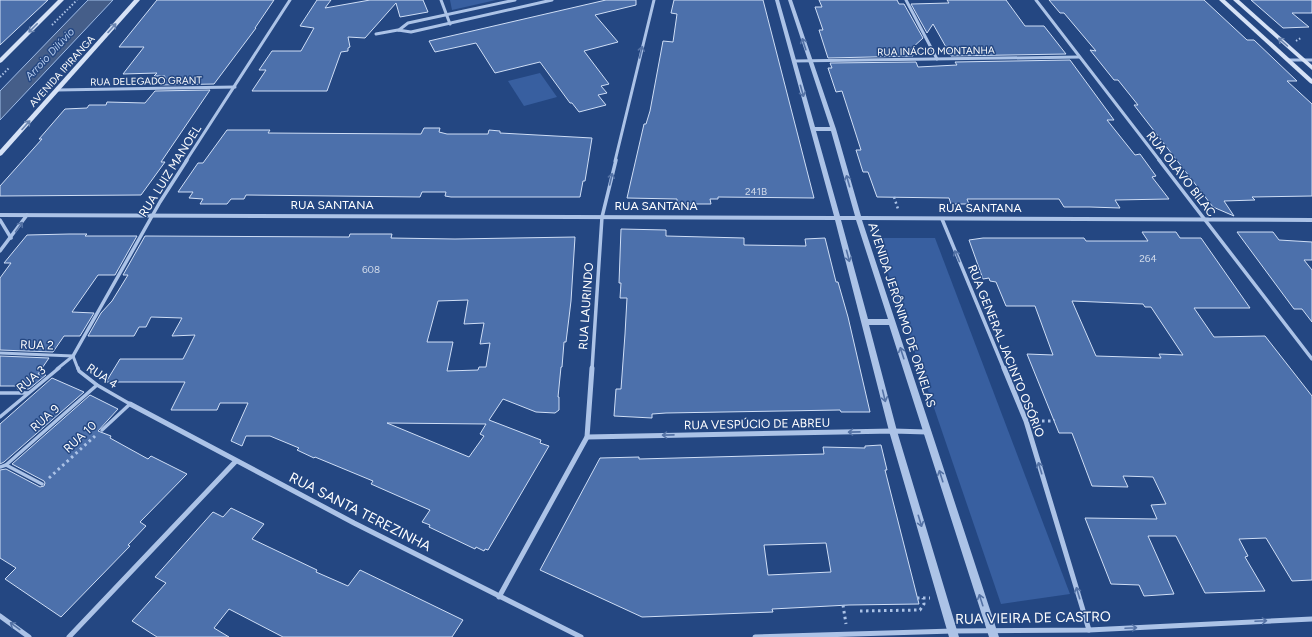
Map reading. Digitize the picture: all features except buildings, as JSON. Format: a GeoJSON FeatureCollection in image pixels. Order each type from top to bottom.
{"type":"FeatureCollection","features":[{"type":"Feature","properties":{"kind":"main road"},"geometry":{"type":"LineString","coordinates":[[0,61],[61,0]]}},
{"type":"Feature","properties":{"kind":"main road","name":"AVENIDA IPIRANGA"},"geometry":{"type":"LineString","coordinates":[[0,154],[138,0]]}},
{"type":"Feature","properties":{"kind":"main road"},"geometry":{"type":"LineString","coordinates":[[1222,0],[1312,82]]}},
{"type":"Feature","properties":{"kind":"main road"},"geometry":{"type":"LineString","coordinates":[[1236,0],[1312,68]]}},
{"type":"Feature","properties":{"kind":"street","name":"RUA LUIZ MANOEL"},"geometry":{"type":"LineString","coordinates":[[73,356],[154,215],[290,0]]}},
{"type":"Feature","properties":{"kind":"street"},"geometry":{"type":"LineString","coordinates":[[441,0],[450,24]]}},
{"type":"Feature","properties":{"kind":"street"},"geometry":{"type":"LineString","coordinates":[[398,30],[408,24],[515,0]]}},
{"type":"Feature","properties":{"kind":"street"},"geometry":{"type":"LineString","coordinates":[[376,34],[398,30],[411,32],[552,0]]}},
{"type":"Feature","properties":{"kind":"street","name":"RUA LAURINDO"},"geometry":{"type":"LineString","coordinates":[[499,597],[587,437],[602,217],[654,0]]}},
{"type":"Feature","properties":{"kind":"street"},"geometry":{"type":"LineString","coordinates":[[776,0],[838,218],[866,322],[893,432],[954,634]]}},
{"type":"Feature","properties":{"kind":"street","name":"AVENIDA JERÔNIMO DE ORNELAS"},"geometry":{"type":"LineString","coordinates":[[790,0],[833,130],[892,322],[993,634]]}},
{"type":"Feature","properties":{"kind":"street"},"geometry":{"type":"LineString","coordinates":[[906,0],[937,59]]}},
{"type":"Feature","properties":{"kind":"street","name":"RUA OLAVO BILAC"},"geometry":{"type":"LineString","coordinates":[[1036,0],[1312,359]]}},
{"type":"Feature","properties":{"kind":"street"},"geometry":{"type":"LineString","coordinates":[[778,7],[792,6]]}},
{"type":"Feature","properties":{"kind":"street","name":"RUA INÁCIO MONTANHA"},"geometry":{"type":"LineString","coordinates":[[794,61],[1079,57]]}},
{"type":"Feature","properties":{"kind":"street"},"geometry":{"type":"LineString","coordinates":[[1288,60],[1312,60]]}},
{"type":"Feature","properties":{"kind":"street","name":"RUA DELEGADO GRANT"},"geometry":{"type":"LineString","coordinates":[[57,90],[235,87]]}},
{"type":"Feature","properties":{"kind":"street"},"geometry":{"type":"LineString","coordinates":[[813,129],[833,130]]}},
{"type":"Feature","properties":{"kind":"street","name":"RUA SANTANA"},"geometry":{"type":"LineString","coordinates":[[0,215],[1312,220]]}},
{"type":"Feature","properties":{"kind":"street"},"geometry":{"type":"LineString","coordinates":[[0,250],[11,238],[27,215]]}},
{"type":"Feature","properties":{"kind":"street","name":"RUA GENERAL JACINTO OSÓRIO"},"geometry":{"type":"LineString","coordinates":[[942,219],[1026,421],[1089,630]]}},
{"type":"Feature","properties":{"kind":"street"},"geometry":{"type":"LineString","coordinates":[[0,220],[11,238]]}},
{"type":"Feature","properties":{"kind":"street"},"geometry":{"type":"LineString","coordinates":[[866,322],[892,322]]}},
{"type":"Feature","properties":{"kind":"street","name":"RUA SANTA TEREZINHA"},"geometry":{"type":"LineString","coordinates":[[130,404],[236,461],[499,597],[581,637]]}},
{"type":"Feature","properties":{"kind":"street","name":"RUA VESPÚCIO DE ABREU"},"geometry":{"type":"LineString","coordinates":[[587,437],[927,432]]}},
{"type":"Feature","properties":{"kind":"street"},"geometry":{"type":"LineString","coordinates":[[69,637],[236,461]]}},
{"type":"Feature","properties":{"kind":"street"},"geometry":{"type":"LineString","coordinates":[[0,616],[29,637]]}},
{"type":"Feature","properties":{"kind":"street","name":"RUA VIEIRA DE CASTRO"},"geometry":{"type":"LineString","coordinates":[[755,637],[848,634],[993,634],[1312,619]]}},
{"type":"Feature","properties":{"kind":"lane","name":"RUA 2"},"geometry":{"type":"LineString","coordinates":[[0,353],[73,356]]}},
{"type":"Feature","properties":{"kind":"lane","name":"RUA 4"},"geometry":{"type":"LineString","coordinates":[[73,356],[79,371],[97,385],[130,404]]}},
{"type":"Feature","properties":{"kind":"lane","name":"RUA 3"},"geometry":{"type":"LineString","coordinates":[[0,416],[73,356]]}},
{"type":"Feature","properties":{"kind":"lane","name":"RUA 9"},"geometry":{"type":"LineString","coordinates":[[6,465],[97,385]]}},
{"type":"Feature","properties":{"kind":"lane"},"geometry":{"type":"LineString","coordinates":[[0,393],[29,393]]}},
{"type":"Feature","properties":{"kind":"lane","name":"RUA 10"},"geometry":{"type":"LineString","coordinates":[[102,430],[130,404]]}},
{"type":"Feature","properties":{"kind":"lane"},"geometry":{"type":"LineString","coordinates":[[0,467],[6,465],[42,484]]}},
{"type":"Feature","properties":{"kind":"path"},"geometry":{"type":"LineString","coordinates":[[1026,421],[1054,421]]}},
{"type":"Feature","properties":{"kind":"path","name":"RUA 10"},"geometry":{"type":"LineString","coordinates":[[42,484],[102,430]]}},
{"type":"Feature","properties":{"kind":"path"},"geometry":{"type":"LineString","coordinates":[[860,612],[920,610],[924,604],[923,598]]}},
{"type":"Feature","properties":{"kind":"path"},"geometry":{"type":"LineString","coordinates":[[843,605],[848,634]]}},
{"type":"Feature","properties":{"kind":"shaded area"},"geometry":{"type":"Polygon","coordinates":[[[450,0],[496,0],[452,10],[450,0]]]}},
{"type":"Feature","properties":{"kind":"shaded area"},"geometry":{"type":"Polygon","coordinates":[[[540,73],[557,97],[524,106],[508,81],[540,73]]]}},
{"type":"Feature","properties":{"kind":"shaded area"},"geometry":{"type":"Polygon","coordinates":[[[876,238],[935,238],[1070,594],[1001,604],[876,238]]]}},
{"type":"Feature","properties":{"kind":"water","name":"Arroio Dilúvio"},"geometry":{"type":"Polygon","coordinates":[[[88,0],[113,0],[0,120],[0,91],[88,0]]]}}]}
